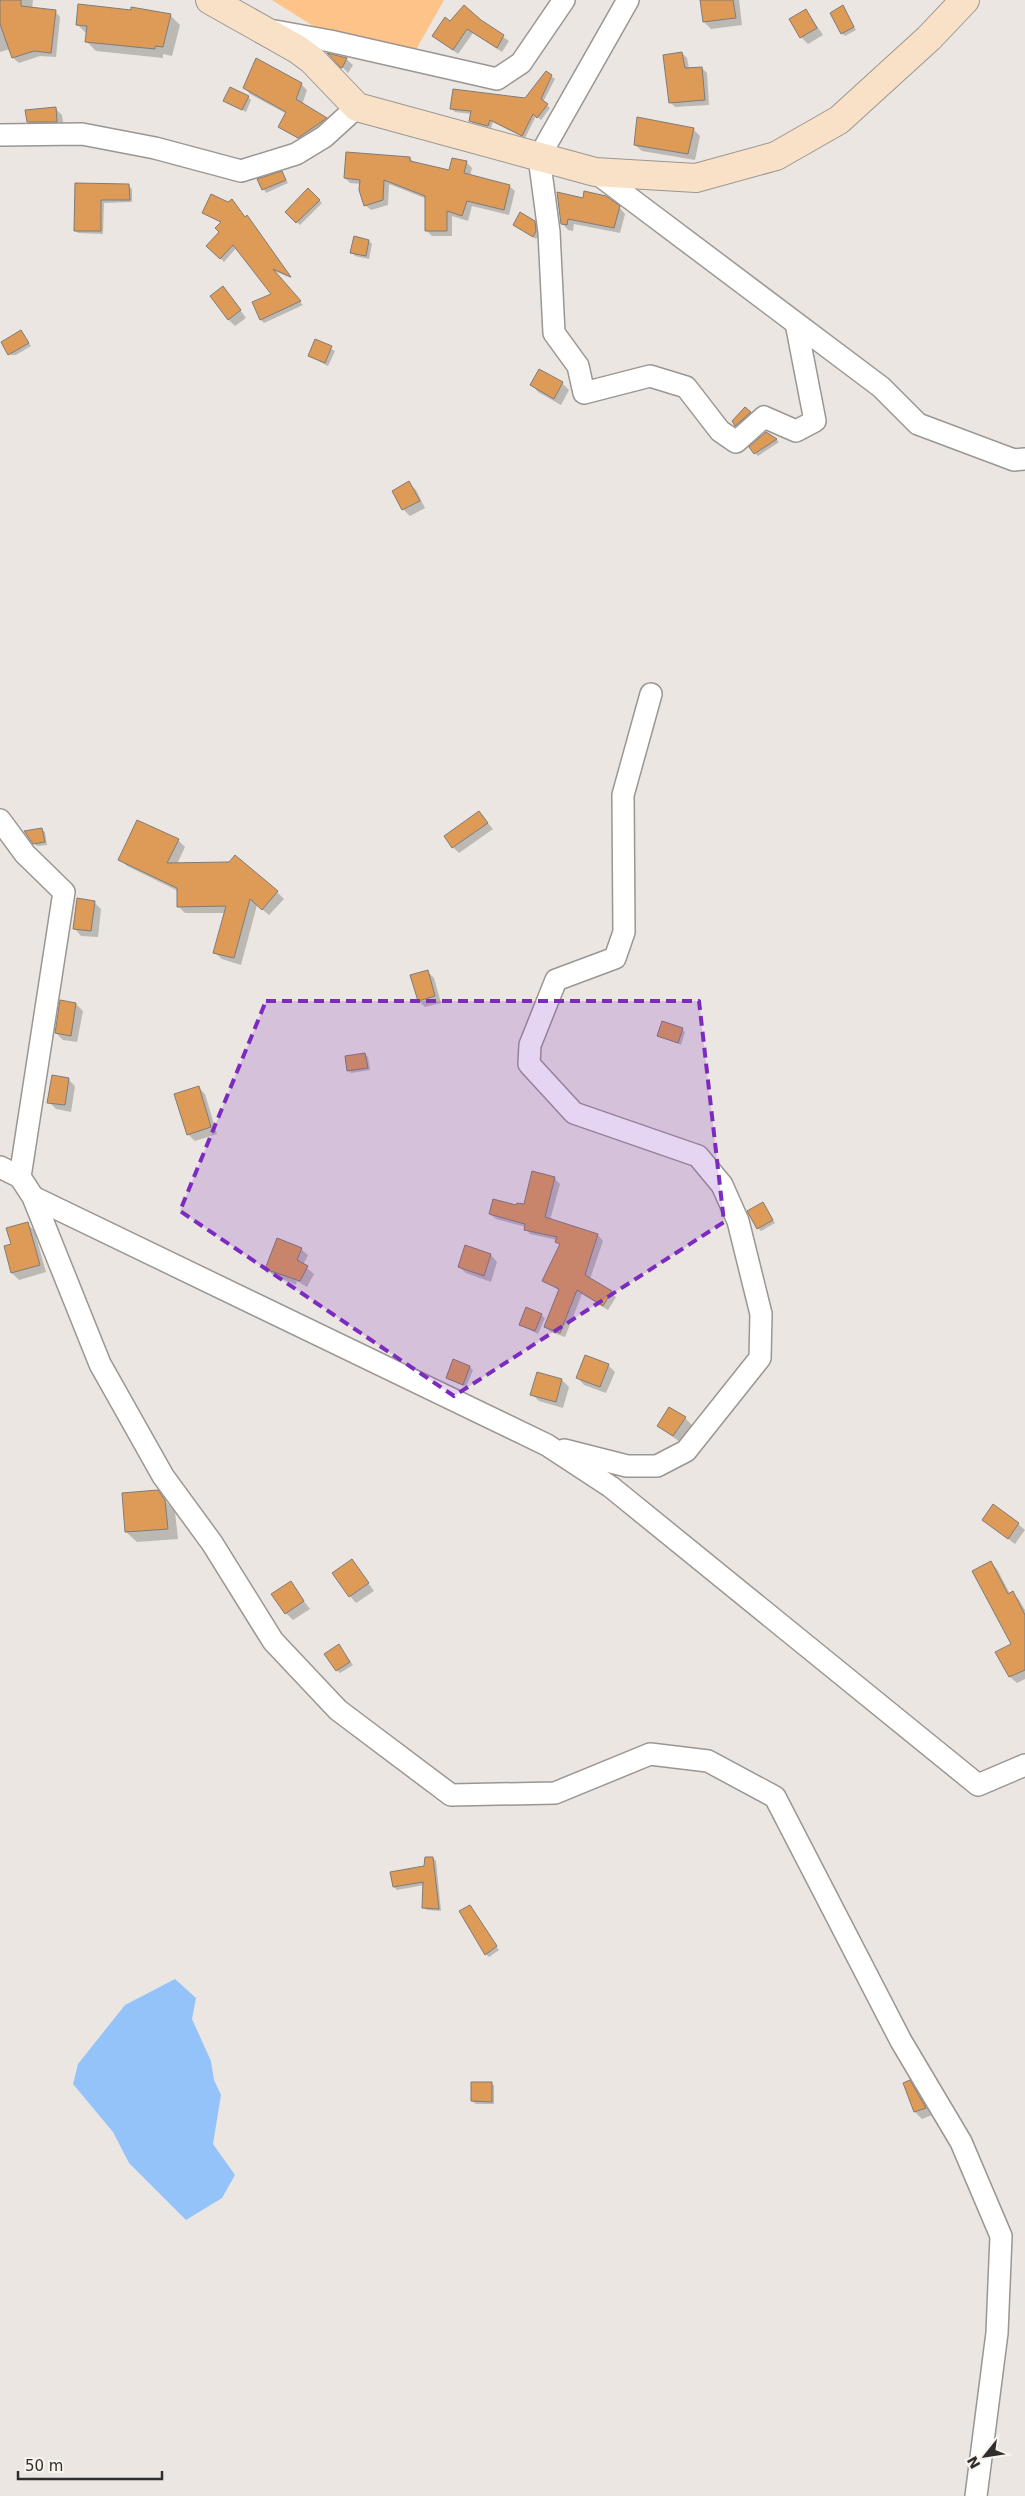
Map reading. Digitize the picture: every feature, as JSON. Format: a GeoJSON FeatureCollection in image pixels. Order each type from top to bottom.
{"type":"FeatureCollection","features":[{"type":"Feature","properties":{"kind":"street"},"geometry":{"type":"LineString","coordinates":[[210,0],[297,48],[312,60],[357,107],[594,172],[696,178],[776,156],[839,120],[929,38],[965,0]]}},
{"type":"Feature","properties":{"kind":"street"},"geometry":{"type":"LineString","coordinates":[[262,29],[330,41],[497,79],[521,63],[564,0]]}},
{"type":"Feature","properties":{"kind":"street"},"geometry":{"type":"LineString","coordinates":[[628,0],[539,157],[549,232],[554,333],[578,366],[584,392],[650,376],[686,387],[720,431],[736,442],[764,417],[796,431],[816,421],[796,323]]}},
{"type":"Feature","properties":{"kind":"street"},"geometry":{"type":"LineString","coordinates":[[0,135],[82,134],[155,148],[241,171],[296,154],[324,138],[357,107]]}},
{"type":"Feature","properties":{"kind":"street"},"geometry":{"type":"LineString","coordinates":[[594,172],[881,387],[918,424],[1014,460],[1025,459]]}},
{"type":"Feature","properties":{"kind":"street"},"geometry":{"type":"LineString","coordinates":[[547,1445],[627,1466],[658,1466],[686,1452],[760,1358],[761,1314],[738,1220],[722,1185],[698,1156],[574,1113],[529,1064],[530,1045],[556,980],[615,958],[624,932],[623,795],[651,694]]}},
{"type":"Feature","properties":{"kind":"street"},"geometry":{"type":"LineString","coordinates":[[0,820],[24,854],[64,892],[20,1176]]}},
{"type":"Feature","properties":{"kind":"street"},"geometry":{"type":"LineString","coordinates":[[0,1167],[20,1176],[33,1197],[100,1364],[163,1476],[212,1543],[273,1642],[338,1710],[451,1796],[555,1794],[650,1754],[708,1760],[775,1797],[901,2041],[961,2142],[1001,2236],[997,2333],[976,2496]]}},
{"type":"Feature","properties":{"kind":"street"},"geometry":{"type":"LineString","coordinates":[[33,1197],[547,1445],[610,1486],[978,1785],[1025,1765]]}},
{"type":"Feature","properties":{"kind":"highlighted area"},"geometry":{"type":"Polygon","coordinates":[[[266,1001],[699,1001],[724,1222],[454,1396],[180,1211],[266,1001]]]}},
{"type":"Feature","properties":{"kind":"shaded area"},"geometry":{"type":"Polygon","coordinates":[[[272,0],[444,0],[417,48],[406,54],[318,29],[272,0]]]}},
{"type":"Feature","properties":{"kind":"water"},"geometry":{"type":"Polygon","coordinates":[[[175,1979],[196,1998],[192,2019],[211,2061],[214,2080],[221,2095],[213,2144],[235,2175],[222,2198],[186,2220],[129,2163],[113,2132],[73,2084],[78,2064],[125,2005],[175,1979]]]}},
{"type":"Feature","properties":{"kind":"building"},"geometry":{"type":"Polygon","coordinates":[[[0,0],[21,0],[21,6],[56,10],[51,53],[34,51],[12,58],[0,24],[0,0]]]}},
{"type":"Feature","properties":{"kind":"building"},"geometry":{"type":"Polygon","coordinates":[[[700,0],[733,0],[736,18],[703,22],[700,0]]]}},
{"type":"Feature","properties":{"kind":"building"},"geometry":{"type":"Polygon","coordinates":[[[78,4],[131,10],[131,7],[171,14],[163,47],[155,46],[155,49],[85,42],[87,26],[76,25],[78,4]]]}},
{"type":"Feature","properties":{"kind":"building"},"geometry":{"type":"Polygon","coordinates":[[[464,5],[481,20],[504,35],[497,48],[467,29],[453,50],[432,36],[445,17],[450,21],[464,5]]]}},
{"type":"Feature","properties":{"kind":"building"},"geometry":{"type":"Polygon","coordinates":[[[843,5],[854,27],[841,34],[830,13],[843,5]]]}},
{"type":"Feature","properties":{"kind":"building"},"geometry":{"type":"Polygon","coordinates":[[[806,9],[817,28],[800,38],[789,19],[806,9]]]}},
{"type":"Feature","properties":{"kind":"building"},"geometry":{"type":"Polygon","coordinates":[[[682,52],[685,68],[702,67],[705,100],[669,103],[663,55],[682,52]]]}},
{"type":"Feature","properties":{"kind":"building"},"geometry":{"type":"Polygon","coordinates":[[[327,53],[347,58],[342,68],[341,68],[327,53]]]}},
{"type":"Feature","properties":{"kind":"building"},"geometry":{"type":"Polygon","coordinates":[[[256,58],[302,83],[296,99],[327,118],[298,138],[278,127],[286,112],[243,88],[256,58]]]}},
{"type":"Feature","properties":{"kind":"building"},"geometry":{"type":"Polygon","coordinates":[[[546,71],[552,75],[541,99],[548,104],[537,118],[533,114],[522,136],[490,120],[488,126],[469,121],[471,111],[450,109],[453,89],[525,98],[546,71]]]}},
{"type":"Feature","properties":{"kind":"building"},"geometry":{"type":"Polygon","coordinates":[[[230,87],[249,96],[242,110],[223,101],[230,87]]]}},
{"type":"Feature","properties":{"kind":"building"},"geometry":{"type":"Polygon","coordinates":[[[56,107],[57,122],[27,122],[25,110],[56,107]]]}},
{"type":"Feature","properties":{"kind":"building"},"geometry":{"type":"Polygon","coordinates":[[[637,117],[694,128],[688,154],[634,145],[637,117]]]}},
{"type":"Feature","properties":{"kind":"building"},"geometry":{"type":"Polygon","coordinates":[[[346,152],[410,157],[410,161],[449,170],[452,158],[467,161],[464,173],[510,185],[504,210],[467,201],[462,216],[447,211],[447,231],[425,231],[425,196],[384,180],[383,200],[364,206],[359,190],[360,180],[344,178],[346,152]]]}},
{"type":"Feature","properties":{"kind":"building"},"geometry":{"type":"Polygon","coordinates":[[[282,171],[286,180],[262,190],[257,179],[282,171]]]}},
{"type":"Feature","properties":{"kind":"building"},"geometry":{"type":"Polygon","coordinates":[[[75,183],[129,184],[130,200],[101,200],[101,231],[74,231],[75,183]]]}},
{"type":"Feature","properties":{"kind":"building"},"geometry":{"type":"Polygon","coordinates":[[[308,188],[320,200],[296,223],[285,212],[308,188]]]}},
{"type":"Feature","properties":{"kind":"building"},"geometry":{"type":"Polygon","coordinates":[[[584,191],[606,196],[620,206],[614,228],[568,219],[567,225],[561,224],[557,192],[583,198],[584,191]]]}},
{"type":"Feature","properties":{"kind":"building"},"geometry":{"type":"Polygon","coordinates":[[[211,194],[228,202],[232,199],[245,217],[247,215],[291,277],[273,269],[301,301],[260,320],[252,302],[271,294],[233,245],[220,259],[206,246],[219,232],[215,228],[221,222],[202,213],[211,194]]]}},
{"type":"Feature","properties":{"kind":"building"},"geometry":{"type":"Polygon","coordinates":[[[520,212],[535,221],[536,231],[533,237],[513,225],[520,212]]]}},
{"type":"Feature","properties":{"kind":"building"},"geometry":{"type":"Polygon","coordinates":[[[354,236],[369,240],[366,256],[350,253],[354,236]]]}},
{"type":"Feature","properties":{"kind":"building"},"geometry":{"type":"Polygon","coordinates":[[[223,286],[241,310],[228,320],[210,296],[223,286]]]}},
{"type":"Feature","properties":{"kind":"building"},"geometry":{"type":"Polygon","coordinates":[[[21,330],[29,343],[8,355],[1,342],[21,330]]]}},
{"type":"Feature","properties":{"kind":"building"},"geometry":{"type":"Polygon","coordinates":[[[315,339],[332,346],[325,363],[308,356],[315,339]]]}},
{"type":"Feature","properties":{"kind":"building"},"geometry":{"type":"Polygon","coordinates":[[[539,369],[563,382],[554,399],[530,385],[539,369]]]}},
{"type":"Feature","properties":{"kind":"building"},"geometry":{"type":"Polygon","coordinates":[[[745,407],[751,412],[735,426],[732,421],[745,407]]]}},
{"type":"Feature","properties":{"kind":"building"},"geometry":{"type":"Polygon","coordinates":[[[766,432],[777,439],[754,454],[749,447],[766,432]]]}},
{"type":"Feature","properties":{"kind":"building"},"geometry":{"type":"Polygon","coordinates":[[[409,481],[420,501],[402,510],[392,491],[409,481]]]}},
{"type":"Feature","properties":{"kind":"building"},"geometry":{"type":"Polygon","coordinates":[[[479,811],[488,823],[452,848],[444,836],[479,811]]]}},
{"type":"Feature","properties":{"kind":"building"},"geometry":{"type":"Polygon","coordinates":[[[137,820],[179,839],[167,863],[229,862],[235,855],[278,891],[262,910],[250,899],[234,958],[213,953],[226,906],[177,907],[177,888],[118,860],[137,820]]]}},
{"type":"Feature","properties":{"kind":"building"},"geometry":{"type":"Polygon","coordinates":[[[42,828],[45,842],[33,844],[24,831],[42,828]]]}},
{"type":"Feature","properties":{"kind":"building"},"geometry":{"type":"Polygon","coordinates":[[[77,898],[95,901],[91,931],[73,929],[77,898]]]}},
{"type":"Feature","properties":{"kind":"building"},"geometry":{"type":"Polygon","coordinates":[[[428,970],[435,996],[418,1001],[410,975],[428,970]]]}},
{"type":"Feature","properties":{"kind":"building"},"geometry":{"type":"Polygon","coordinates":[[[60,1000],[76,1003],[71,1036],[55,1033],[60,1000]]]}},
{"type":"Feature","properties":{"kind":"building"},"geometry":{"type":"Polygon","coordinates":[[[662,1021],[683,1028],[678,1043],[657,1036],[662,1021]]]}},
{"type":"Feature","properties":{"kind":"building"},"geometry":{"type":"Polygon","coordinates":[[[365,1053],[368,1068],[347,1071],[345,1056],[365,1053]]]}},
{"type":"Feature","properties":{"kind":"building"},"geometry":{"type":"Polygon","coordinates":[[[52,1075],[69,1078],[65,1105],[47,1103],[52,1075]]]}},
{"type":"Feature","properties":{"kind":"building"},"geometry":{"type":"Polygon","coordinates":[[[199,1086],[211,1127],[187,1135],[174,1094],[199,1086]]]}},
{"type":"Feature","properties":{"kind":"building"},"geometry":{"type":"Polygon","coordinates":[[[532,1171],[555,1177],[545,1217],[598,1234],[585,1275],[612,1291],[603,1306],[577,1290],[560,1333],[544,1327],[559,1289],[542,1281],[560,1244],[555,1242],[557,1237],[524,1230],[525,1224],[489,1214],[493,1199],[516,1205],[517,1203],[524,1204],[532,1171]]]}},
{"type":"Feature","properties":{"kind":"building"},"geometry":{"type":"Polygon","coordinates":[[[763,1202],[773,1220],[757,1229],[747,1211],[763,1202]]]}},
{"type":"Feature","properties":{"kind":"building"},"geometry":{"type":"Polygon","coordinates":[[[28,1222],[40,1265],[11,1273],[4,1246],[11,1244],[6,1228],[28,1222]]]}},
{"type":"Feature","properties":{"kind":"building"},"geometry":{"type":"Polygon","coordinates":[[[277,1238],[302,1248],[297,1260],[308,1266],[300,1281],[265,1269],[277,1238]]]}},
{"type":"Feature","properties":{"kind":"building"},"geometry":{"type":"Polygon","coordinates":[[[465,1245],[491,1254],[484,1276],[458,1267],[465,1245]]]}},
{"type":"Feature","properties":{"kind":"building"},"geometry":{"type":"Polygon","coordinates":[[[526,1307],[542,1314],[535,1331],[519,1325],[526,1307]]]}},
{"type":"Feature","properties":{"kind":"building"},"geometry":{"type":"Polygon","coordinates":[[[585,1355],[609,1364],[600,1387],[576,1378],[585,1355]]]}},
{"type":"Feature","properties":{"kind":"building"},"geometry":{"type":"Polygon","coordinates":[[[453,1359],[470,1366],[463,1385],[446,1378],[453,1359]]]}},
{"type":"Feature","properties":{"kind":"building"},"geometry":{"type":"Polygon","coordinates":[[[537,1372],[562,1379],[556,1402],[530,1395],[537,1372]]]}},
{"type":"Feature","properties":{"kind":"building"},"geometry":{"type":"Polygon","coordinates":[[[669,1407],[686,1417],[673,1436],[657,1426],[669,1407]]]}},
{"type":"Feature","properties":{"kind":"building"},"geometry":{"type":"Polygon","coordinates":[[[158,1490],[165,1500],[168,1529],[125,1532],[122,1493],[158,1490]]]}},
{"type":"Feature","properties":{"kind":"building"},"geometry":{"type":"Polygon","coordinates":[[[993,1504],[1019,1523],[1008,1539],[982,1520],[993,1504]]]}},
{"type":"Feature","properties":{"kind":"building"},"geometry":{"type":"Polygon","coordinates":[[[352,1559],[369,1583],[349,1597],[332,1573],[352,1559]]]}},
{"type":"Feature","properties":{"kind":"building"},"geometry":{"type":"Polygon","coordinates":[[[991,1561],[1008,1594],[1013,1591],[1025,1615],[1025,1670],[1009,1677],[995,1652],[1011,1644],[972,1571],[991,1561]]]}},
{"type":"Feature","properties":{"kind":"building"},"geometry":{"type":"Polygon","coordinates":[[[291,1581],[304,1601],[285,1614],[271,1594],[291,1581]]]}},
{"type":"Feature","properties":{"kind":"building"},"geometry":{"type":"Polygon","coordinates":[[[339,1644],[350,1662],[336,1671],[324,1654],[339,1644]]]}},
{"type":"Feature","properties":{"kind":"building"},"geometry":{"type":"Polygon","coordinates":[[[425,1857],[433,1857],[439,1909],[422,1908],[423,1882],[393,1887],[390,1872],[424,1866],[425,1857]]]}},
{"type":"Feature","properties":{"kind":"building"},"geometry":{"type":"Polygon","coordinates":[[[470,1905],[497,1946],[485,1955],[459,1911],[470,1905]]]}},
{"type":"Feature","properties":{"kind":"building"},"geometry":{"type":"Polygon","coordinates":[[[910,2080],[926,2108],[914,2112],[903,2083],[910,2080]]]}},
{"type":"Feature","properties":{"kind":"building"},"geometry":{"type":"Polygon","coordinates":[[[471,2082],[492,2082],[492,2102],[471,2101],[471,2082]]]}}]}
